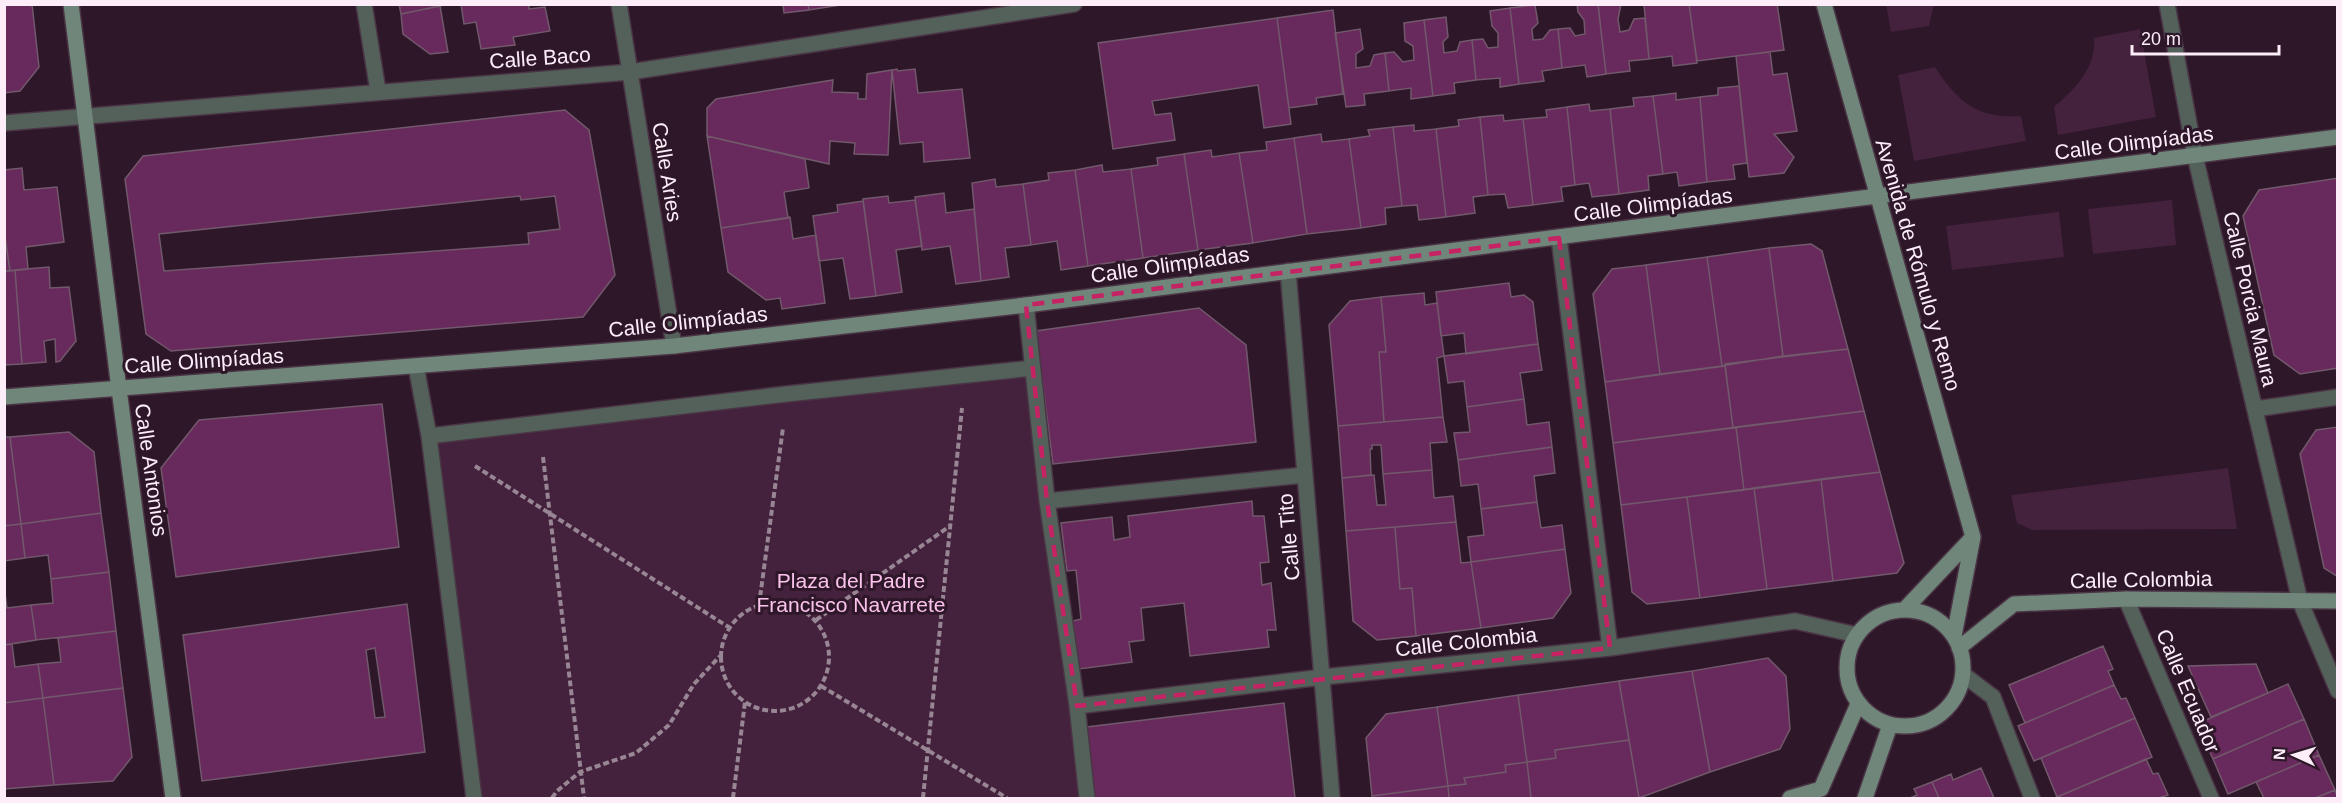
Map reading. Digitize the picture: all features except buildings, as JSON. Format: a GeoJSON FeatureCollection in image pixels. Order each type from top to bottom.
{"type":"FeatureCollection","features":[{"type":"Feature","properties":{"kind":"street","name":"Calle Antonios"},"geometry":{"type":"LineString","coordinates":[[71,4],[173,798]]}},
{"type":"Feature","properties":{"kind":"street"},"geometry":{"type":"LineString","coordinates":[[364,4],[378,91]]}},
{"type":"Feature","properties":{"kind":"street","name":"Calle Aries"},"geometry":{"type":"LineString","coordinates":[[619,4],[674,346]]}},
{"type":"Feature","properties":{"kind":"street","name":"Calle Baco"},"geometry":{"type":"LineString","coordinates":[[4,123],[630,72],[1074,4]]}},
{"type":"Feature","properties":{"kind":"street","name":"Avenida de Rómulo y Remo"},"geometry":{"type":"LineString","coordinates":[[1824,4],[1973,537],[1957,642]]}},
{"type":"Feature","properties":{"kind":"street","name":"Calle Porcia Maura"},"geometry":{"type":"LineString","coordinates":[[2167,4],[2195,156],[2300,601],[2337,691]]}},
{"type":"Feature","properties":{"kind":"street","name":"Calle Olimpíadas"},"geometry":{"type":"LineString","coordinates":[[4,397],[674,346],[1026,306],[2337,137]]}},
{"type":"Feature","properties":{"kind":"street"},"geometry":{"type":"LineString","coordinates":[[1558,238],[1610,648]]}},
{"type":"Feature","properties":{"kind":"street","name":"Calle Tito"},"geometry":{"type":"LineString","coordinates":[[1288,271],[1332,798]]}},
{"type":"Feature","properties":{"kind":"street"},"geometry":{"type":"LineString","coordinates":[[1026,306],[1047,501],[1077,706],[1087,798]]}},
{"type":"Feature","properties":{"kind":"street"},"geometry":{"type":"LineString","coordinates":[[416,366],[429,436],[474,798]]}},
{"type":"Feature","properties":{"kind":"street"},"geometry":{"type":"LineString","coordinates":[[429,436],[1033,368]]}},
{"type":"Feature","properties":{"kind":"street"},"geometry":{"type":"LineString","coordinates":[[2254,409],[2337,397]]}},
{"type":"Feature","properties":{"kind":"street"},"geometry":{"type":"LineString","coordinates":[[1047,501],[1304,475]]}},
{"type":"Feature","properties":{"kind":"street"},"geometry":{"type":"LineString","coordinates":[[1905,609],[1973,537]]}},
{"type":"Feature","properties":{"kind":"street","name":"Calle Colombia"},"geometry":{"type":"LineString","coordinates":[[1957,642],[2014,604],[2126,599],[2337,601]]}},
{"type":"Feature","properties":{"kind":"street","name":"Calle Ecuador"},"geometry":{"type":"LineString","coordinates":[[2126,599],[2211,798]]}},
{"type":"Feature","properties":{"kind":"street"},"geometry":{"type":"LineString","coordinates":[[1905,609],[1923,612],[1941,622],[1957,642],[1964,675],[1958,694],[1946,711],[1930,722],[1910,727],[1890,725],[1871,717],[1858,704],[1850,688],[1847,670],[1850,651],[1857,635],[1871,621],[1887,613],[1905,609]]}},
{"type":"Feature","properties":{"kind":"street","name":"Calle Colombia"},"geometry":{"type":"LineString","coordinates":[[1077,706],[1323,677],[1610,648],[1795,621],[1857,635]]}},
{"type":"Feature","properties":{"kind":"street"},"geometry":{"type":"LineString","coordinates":[[1964,675],[1993,697],[2032,798]]}},
{"type":"Feature","properties":{"kind":"street"},"geometry":{"type":"LineString","coordinates":[[1790,798],[1821,789],[1858,704]]}},
{"type":"Feature","properties":{"kind":"street"},"geometry":{"type":"LineString","coordinates":[[1865,798],[1890,725]]}},
{"type":"Feature","properties":{"kind":"path"},"geometry":{"type":"LineString","coordinates":[[923,798],[965,375]]}},
{"type":"Feature","properties":{"kind":"path"},"geometry":{"type":"LineString","coordinates":[[759,605],[787,394]]}},
{"type":"Feature","properties":{"kind":"path"},"geometry":{"type":"LineString","coordinates":[[539,424],[584,798]]}},
{"type":"Feature","properties":{"kind":"path"},"geometry":{"type":"LineString","coordinates":[[429,436],[730,628]]}},
{"type":"Feature","properties":{"kind":"path"},"geometry":{"type":"LineString","coordinates":[[816,620],[950,526]]}},
{"type":"Feature","properties":{"kind":"path"},"geometry":{"type":"LineString","coordinates":[[778,603],[798,608],[816,620],[827,638],[830,659],[825,680],[813,697],[795,708],[773,712],[753,707],[735,694],[724,676],[721,655],[726,635],[738,617],[759,605],[778,603]]}},
{"type":"Feature","properties":{"kind":"path"},"geometry":{"type":"LineString","coordinates":[[552,798],[580,772],[636,753],[669,725],[694,684],[721,655]]}},
{"type":"Feature","properties":{"kind":"path"},"geometry":{"type":"LineString","coordinates":[[821,686],[1007,798]]}},
{"type":"Feature","properties":{"kind":"path"},"geometry":{"type":"LineString","coordinates":[[733,798],[745,702]]}},
{"type":"Feature","properties":{"kind":"highlighted area"},"geometry":{"type":"Polygon","coordinates":[[[1559,238],[1610,648],[1077,706],[1047,501],[1026,305],[1559,238]]]}},
{"type":"Feature","properties":{"kind":"green space"},"geometry":{"type":"Polygon","coordinates":[[[1886,4],[1934,5],[1929,26],[1891,32],[1886,4]]]}},
{"type":"Feature","properties":{"kind":"green space"},"geometry":{"type":"Polygon","coordinates":[[[2140,29],[2156,117],[2058,135],[2054,107],[2083,77],[2092,59],[2094,38],[2140,29]]]}},
{"type":"Feature","properties":{"kind":"green space"},"geometry":{"type":"Polygon","coordinates":[[[1935,67],[1952,90],[1970,106],[1992,115],[2021,116],[2026,141],[1914,161],[1898,75],[1935,67]]]}},
{"type":"Feature","properties":{"kind":"green space"},"geometry":{"type":"Polygon","coordinates":[[[2172,200],[2176,245],[2093,254],[2088,209],[2172,200]]]}},
{"type":"Feature","properties":{"kind":"green space"},"geometry":{"type":"Polygon","coordinates":[[[2059,212],[2064,257],[1952,270],[1946,226],[2059,212]]]}},
{"type":"Feature","properties":{"kind":"green space","name":"Plaza del Padre Francisco Navarrete"},"geometry":{"type":"Polygon","coordinates":[[[1033,368],[1087,798],[473,798],[429,436],[1033,368]]]}},
{"type":"Feature","properties":{"kind":"green space"},"geometry":{"type":"Polygon","coordinates":[[[2228,468],[2237,529],[2032,530],[2017,523],[2011,495],[2228,468]]]}}]}
